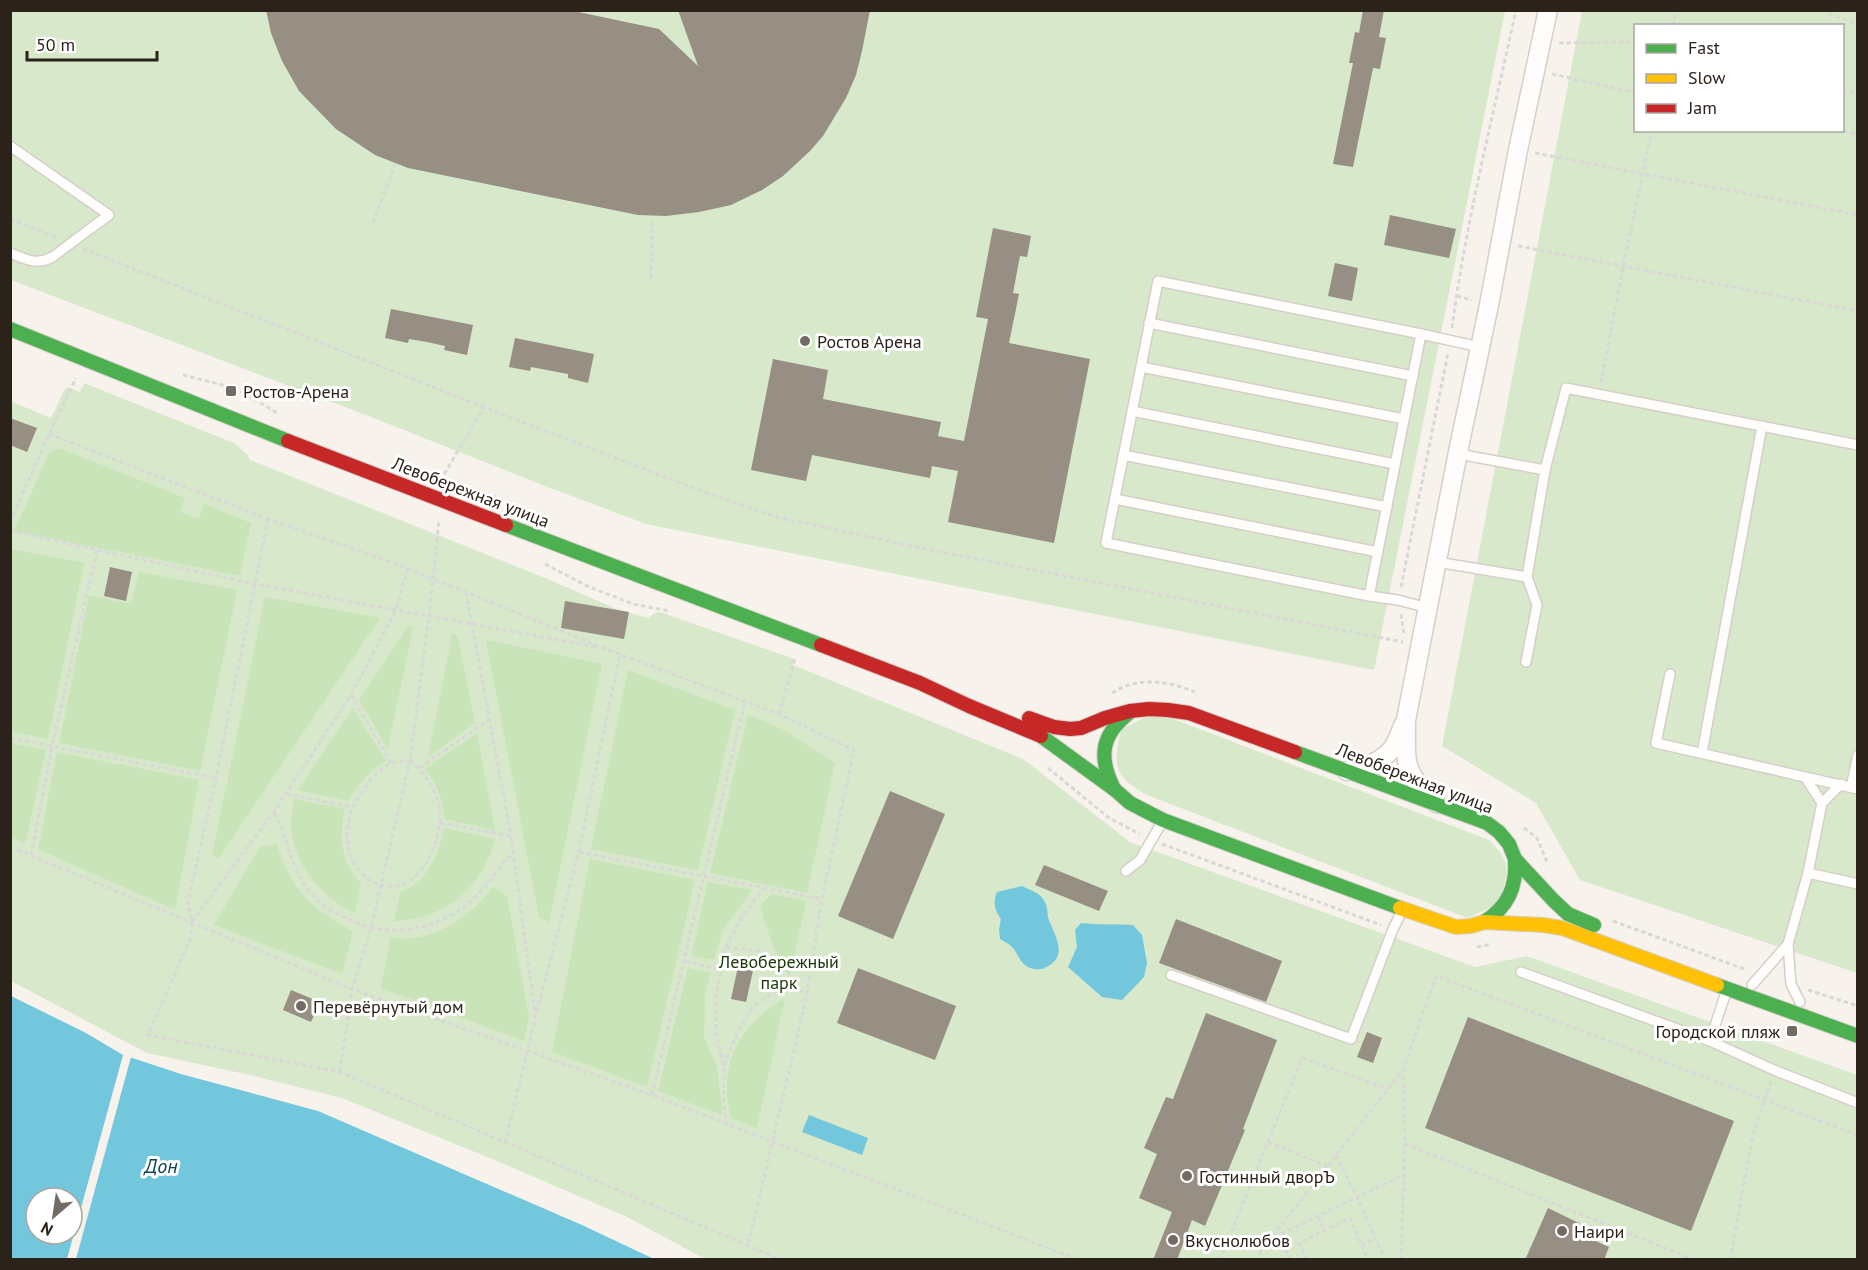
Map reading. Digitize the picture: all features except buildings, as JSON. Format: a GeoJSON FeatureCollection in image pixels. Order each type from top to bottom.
{"type":"FeatureCollection","features":[{"type":"Feature","properties":{"kind":"main road","name":"Левобережная улица"},"geometry":{"type":"LineString","coordinates":[[10,329],[296,444],[920,683],[1044,737],[1130,803],[1164,820],[1456,927],[1484,922],[1562,927],[1729,984],[1756,980],[1800,1002],[1857,1022]]}},
{"type":"Feature","properties":{"kind":"main road","name":"Левобережная улица"},"geometry":{"type":"LineString","coordinates":[[920,683],[971,697],[1052,728],[1071,729],[1091,725],[1109,716],[1143,708],[1164,708],[1189,713],[1487,823],[1500,832],[1509,844],[1515,859],[1568,914],[1729,984],[1857,1036]]}},
{"type":"Feature","properties":{"kind":"main road"},"geometry":{"type":"LineString","coordinates":[[1114,789],[1104,765],[1105,746],[1112,729],[1120,719],[1131,712]]}},
{"type":"Feature","properties":{"kind":"main road"},"geometry":{"type":"LineString","coordinates":[[1484,922],[1494,916],[1508,901],[1516,880],[1515,859]]}},
{"type":"Feature","properties":{"kind":"street"},"geometry":{"type":"LineString","coordinates":[[1440,806],[1410,775],[1406,759],[1406,720],[1518,150],[1548,10]]}},
{"type":"Feature","properties":{"kind":"street"},"geometry":{"type":"LineString","coordinates":[[1347,771],[1378,761],[1392,750],[1406,720]]}},
{"type":"Feature","properties":{"kind":"lane"},"geometry":{"type":"LineString","coordinates":[[10,146],[110,215],[44,262],[32,261],[10,253]]}},
{"type":"Feature","properties":{"kind":"lane"},"geometry":{"type":"LineString","coordinates":[[1428,608],[1398,600],[1106,543],[1149,323],[1158,281],[1480,347]]}},
{"type":"Feature","properties":{"kind":"lane"},"geometry":{"type":"LineString","coordinates":[[1149,323],[1413,376]]}},
{"type":"Feature","properties":{"kind":"lane"},"geometry":{"type":"LineString","coordinates":[[1369,596],[1421,334]]}},
{"type":"Feature","properties":{"kind":"lane"},"geometry":{"type":"LineString","coordinates":[[1141,367],[1404,420]]}},
{"type":"Feature","properties":{"kind":"lane"},"geometry":{"type":"LineString","coordinates":[[1526,662],[1537,605],[1527,577],[1545,470],[1566,388],[1857,445]]}},
{"type":"Feature","properties":{"kind":"lane"},"geometry":{"type":"LineString","coordinates":[[1132,411],[1395,464]]}},
{"type":"Feature","properties":{"kind":"lane"},"geometry":{"type":"LineString","coordinates":[[1702,753],[1762,426]]}},
{"type":"Feature","properties":{"kind":"lane"},"geometry":{"type":"LineString","coordinates":[[1458,452],[1545,470]]}},
{"type":"Feature","properties":{"kind":"lane"},"geometry":{"type":"LineString","coordinates":[[1123,455],[1387,507]]}},
{"type":"Feature","properties":{"kind":"lane"},"geometry":{"type":"LineString","coordinates":[[1114,499],[1378,552]]}},
{"type":"Feature","properties":{"kind":"lane"},"geometry":{"type":"LineString","coordinates":[[1437,562],[1527,577]]}},
{"type":"Feature","properties":{"kind":"lane"},"geometry":{"type":"LineString","coordinates":[[1670,674],[1656,743],[1850,786]]}},
{"type":"Feature","properties":{"kind":"lane"},"geometry":{"type":"LineString","coordinates":[[1822,803],[1850,786],[1857,755]]}},
{"type":"Feature","properties":{"kind":"lane"},"geometry":{"type":"LineString","coordinates":[[1800,1002],[1791,984],[1788,944],[1808,873],[1822,803],[1805,777]]}},
{"type":"Feature","properties":{"kind":"lane"},"geometry":{"type":"LineString","coordinates":[[1126,872],[1140,860],[1164,820]]}},
{"type":"Feature","properties":{"kind":"lane"},"geometry":{"type":"LineString","coordinates":[[1808,873],[1857,884]]}},
{"type":"Feature","properties":{"kind":"lane"},"geometry":{"type":"LineString","coordinates":[[1171,975],[1351,1039],[1393,929],[1403,909]]}},
{"type":"Feature","properties":{"kind":"lane"},"geometry":{"type":"LineString","coordinates":[[1756,980],[1788,944]]}},
{"type":"Feature","properties":{"kind":"lane"},"geometry":{"type":"LineString","coordinates":[[1521,972],[1710,1041],[1774,1070],[1857,1103]]}},
{"type":"Feature","properties":{"kind":"lane"},"geometry":{"type":"LineString","coordinates":[[1710,1041],[1729,984]]}},
{"type":"Feature","properties":{"kind":"path"},"geometry":{"type":"LineString","coordinates":[[76,246],[484,407],[712,495],[777,517],[916,547],[1405,643],[1398,600],[1451,341],[1475,200],[1516,10]]}},
{"type":"Feature","properties":{"kind":"path"},"geometry":{"type":"LineString","coordinates":[[1822,10],[1857,25]]}},
{"type":"Feature","properties":{"kind":"path"},"geometry":{"type":"LineString","coordinates":[[1542,40],[1634,42]]}},
{"type":"Feature","properties":{"kind":"path"},"geometry":{"type":"LineString","coordinates":[[1534,72],[1550,73],[1634,93]]}},
{"type":"Feature","properties":{"kind":"path"},"geometry":{"type":"LineString","coordinates":[[1599,393],[1652,132]]}},
{"type":"Feature","properties":{"kind":"path"},"geometry":{"type":"LineString","coordinates":[[1518,150],[1857,215]]}},
{"type":"Feature","properties":{"kind":"path"},"geometry":{"type":"LineString","coordinates":[[373,223],[395,165]]}},
{"type":"Feature","properties":{"kind":"path"},"geometry":{"type":"LineString","coordinates":[[10,219],[66,241]]}},
{"type":"Feature","properties":{"kind":"path"},"geometry":{"type":"LineString","coordinates":[[651,278],[652,219]]}},
{"type":"Feature","properties":{"kind":"path"},"geometry":{"type":"LineString","coordinates":[[1501,241],[1623,267],[1857,311]]}},
{"type":"Feature","properties":{"kind":"path"},"geometry":{"type":"LineString","coordinates":[[182,375],[235,388],[279,414]]}},
{"type":"Feature","properties":{"kind":"path"},"geometry":{"type":"LineString","coordinates":[[10,522],[76,378]]}},
{"type":"Feature","properties":{"kind":"path"},"geometry":{"type":"LineString","coordinates":[[340,1072],[352,989],[371,928],[410,760],[429,616],[442,478],[484,407]]}},
{"type":"Feature","properties":{"kind":"path"},"geometry":{"type":"LineString","coordinates":[[49,434],[268,519],[408,568],[606,649],[779,714],[854,750],[822,899],[807,994],[748,1246]]}},
{"type":"Feature","properties":{"kind":"path"},"geometry":{"type":"LineString","coordinates":[[442,478],[452,481]]}},
{"type":"Feature","properties":{"kind":"path"},"geometry":{"type":"LineString","coordinates":[[471,488],[510,503]]}},
{"type":"Feature","properties":{"kind":"path"},"geometry":{"type":"LineString","coordinates":[[268,519],[216,778],[188,902],[192,922],[191,937],[148,1035],[340,1072],[782,1260]]}},
{"type":"Feature","properties":{"kind":"path"},"geometry":{"type":"LineString","coordinates":[[439,522],[448,526]]}},
{"type":"Feature","properties":{"kind":"path"},"geometry":{"type":"LineString","coordinates":[[10,531],[255,584],[606,649]]}},
{"type":"Feature","properties":{"kind":"path"},"geometry":{"type":"LineString","coordinates":[[31,855],[52,747],[97,550]]}},
{"type":"Feature","properties":{"kind":"path"},"geometry":{"type":"LineString","coordinates":[[537,559],[586,586],[633,604],[677,613]]}},
{"type":"Feature","properties":{"kind":"path"},"geometry":{"type":"LineString","coordinates":[[192,922],[273,813],[351,695],[396,610],[408,568]]}},
{"type":"Feature","properties":{"kind":"path"},"geometry":{"type":"LineString","coordinates":[[466,592],[514,853],[536,1015]]}},
{"type":"Feature","properties":{"kind":"path"},"geometry":{"type":"LineString","coordinates":[[505,1143],[579,851],[620,654]]}},
{"type":"Feature","properties":{"kind":"path"},"geometry":{"type":"LineString","coordinates":[[779,714],[796,657]]}},
{"type":"Feature","properties":{"kind":"path"},"geometry":{"type":"LineString","coordinates":[[1110,694],[1120,688],[1148,681],[1179,686],[1201,694]]}},
{"type":"Feature","properties":{"kind":"path"},"geometry":{"type":"LineString","coordinates":[[351,695],[391,763]]}},
{"type":"Feature","properties":{"kind":"path"},"geometry":{"type":"LineString","coordinates":[[652,1095],[745,701]]}},
{"type":"Feature","properties":{"kind":"path"},"geometry":{"type":"LineString","coordinates":[[419,768],[489,720]]}},
{"type":"Feature","properties":{"kind":"path"},"geometry":{"type":"LineString","coordinates":[[10,738],[216,778]]}},
{"type":"Feature","properties":{"kind":"path"},"geometry":{"type":"LineString","coordinates":[[410,760],[426,776],[435,791],[440,823],[436,843],[416,877],[401,886],[381,887],[365,877],[352,861],[347,841],[352,807],[364,788],[380,770],[391,763],[410,760]]}},
{"type":"Feature","properties":{"kind":"path"},"geometry":{"type":"LineString","coordinates":[[1045,765],[1109,818],[1152,840],[1393,929]]}},
{"type":"Feature","properties":{"kind":"path"},"geometry":{"type":"LineString","coordinates":[[285,794],[352,807]]}},
{"type":"Feature","properties":{"kind":"path"},"geometry":{"type":"LineString","coordinates":[[273,813],[281,825],[294,866],[310,892],[330,910],[371,928],[414,930],[448,917],[475,897],[507,858],[514,853]]}},
{"type":"Feature","properties":{"kind":"path"},"geometry":{"type":"LineString","coordinates":[[440,823],[511,836]]}},
{"type":"Feature","properties":{"kind":"path"},"geometry":{"type":"LineString","coordinates":[[1523,827],[1537,838],[1550,868]]}},
{"type":"Feature","properties":{"kind":"path"},"geometry":{"type":"LineString","coordinates":[[10,847],[352,989],[652,1095],[1079,1260]]}},
{"type":"Feature","properties":{"kind":"path"},"geometry":{"type":"LineString","coordinates":[[579,851],[822,899]]}},
{"type":"Feature","properties":{"kind":"path"},"geometry":{"type":"LineString","coordinates":[[727,1125],[724,1105],[724,1067],[716,1034],[716,996],[726,947],[742,917],[764,888]]}},
{"type":"Feature","properties":{"kind":"path"},"geometry":{"type":"LineString","coordinates":[[1603,918],[1756,980]]}},
{"type":"Feature","properties":{"kind":"path"},"geometry":{"type":"LineString","coordinates":[[726,947],[759,951],[789,986],[807,994]]}},
{"type":"Feature","properties":{"kind":"path"},"geometry":{"type":"LineString","coordinates":[[685,961],[721,970]]}},
{"type":"Feature","properties":{"kind":"path"},"geometry":{"type":"LineString","coordinates":[[1254,1260],[1277,1234],[1403,1070],[1436,976],[1857,1135]]}},
{"type":"Feature","properties":{"kind":"path"},"geometry":{"type":"LineString","coordinates":[[1791,984],[1857,1006]]}},
{"type":"Feature","properties":{"kind":"path"},"geometry":{"type":"LineString","coordinates":[[724,1067],[737,1032],[753,1008],[789,986]]}},
{"type":"Feature","properties":{"kind":"path"},"geometry":{"type":"LineString","coordinates":[[1220,1260],[1302,1058],[1388,1089]]}},
{"type":"Feature","properties":{"kind":"path"},"geometry":{"type":"LineString","coordinates":[[1401,1260],[1405,1144],[1403,1070]]}},
{"type":"Feature","properties":{"kind":"path"},"geometry":{"type":"LineString","coordinates":[[1730,1260],[1753,1134],[1774,1070]]}},
{"type":"Feature","properties":{"kind":"path"},"geometry":{"type":"LineString","coordinates":[[1268,1142],[1327,1166]]}},
{"type":"Feature","properties":{"kind":"path"},"geometry":{"type":"LineString","coordinates":[[1405,1144],[1695,1260]]}},
{"type":"Feature","properties":{"kind":"path"},"geometry":{"type":"LineString","coordinates":[[1336,1155],[1385,1260]]}},
{"type":"Feature","properties":{"kind":"path"},"geometry":{"type":"LineString","coordinates":[[1277,1234],[1404,1175]]}},
{"type":"Feature","properties":{"kind":"path"},"geometry":{"type":"LineString","coordinates":[[1318,1216],[1324,1230]]}},
{"type":"Feature","properties":{"kind":"path"},"geometry":{"type":"LineString","coordinates":[[1307,1260],[1299,1243],[1350,1218],[1368,1260]]}},
{"type":"Feature","properties":{"kind":"path"},"geometry":{"type":"LineString","coordinates":[[1277,1234],[1290,1260]]}},
{"type":"Feature","properties":{"kind":"path"},"geometry":{"type":"LineString","coordinates":[[1361,1245],[1376,1239]]}},
{"type":"Feature","properties":{"kind":"green space","name":"Ростов Арена"},"geometry":{"type":"Polygon","coordinates":[[[10,11],[1505,11],[1374,670],[646,524],[11,280],[10,11]]]}},
{"type":"Feature","properties":{"kind":"green space"},"geometry":{"type":"Polygon","coordinates":[[[1582,11],[1857,11],[1857,973],[1580,880],[1536,803],[1442,746],[1582,11]]]}},
{"type":"Feature","properties":{"kind":"green space","name":"Левобережный парк"},"geometry":{"type":"Polygon","coordinates":[[[84,383],[234,443],[247,454],[250,460],[619,610],[648,618],[660,612],[794,659],[793,665],[1023,759],[1130,842],[1475,967],[1527,956],[1857,1075],[1857,1259],[705,1259],[627,1217],[342,1098],[147,1053],[11,981],[10,401],[51,418],[66,387],[80,392],[84,383]]]}},
{"type":"Feature","properties":{"kind":"green space"},"geometry":{"type":"Polygon","coordinates":[[[59,448],[185,498],[180,512],[199,519],[204,504],[251,523],[240,576],[14,531],[50,452],[59,448]]]}},
{"type":"Feature","properties":{"kind":"green space"},"geometry":{"type":"Polygon","coordinates":[[[11,549],[84,563],[48,739],[11,732],[11,549]]]}},
{"type":"Feature","properties":{"kind":"green space"},"geometry":{"type":"Polygon","coordinates":[[[139,572],[237,590],[200,771],[59,743],[89,595],[131,604],[139,572]]]}},
{"type":"Feature","properties":{"kind":"green space"},"geometry":{"type":"Polygon","coordinates":[[[265,597],[380,618],[219,858],[212,856],[265,597]]]}},
{"type":"Feature","properties":{"kind":"green space"},"geometry":{"type":"Polygon","coordinates":[[[409,625],[413,626],[388,749],[359,700],[409,625]]]}},
{"type":"Feature","properties":{"kind":"green space"},"geometry":{"type":"Polygon","coordinates":[[[452,634],[457,635],[475,723],[428,757],[452,634]]]}},
{"type":"Feature","properties":{"kind":"green space"},"geometry":{"type":"Polygon","coordinates":[[[486,640],[602,664],[549,922],[539,917],[486,640]]]}},
{"type":"Feature","properties":{"kind":"green space"},"geometry":{"type":"Polygon","coordinates":[[[628,670],[735,710],[698,870],[591,849],[628,670]]]}},
{"type":"Feature","properties":{"kind":"green space"},"geometry":{"type":"Polygon","coordinates":[[[353,708],[386,761],[364,778],[348,801],[298,790],[353,708]]]}},
{"type":"Feature","properties":{"kind":"green space"},"geometry":{"type":"Polygon","coordinates":[[[1155,712],[1489,840],[1502,856],[1506,869],[1499,903],[1468,918],[1147,795],[1122,776],[1118,769],[1117,753],[1121,730],[1155,712]]]}},
{"type":"Feature","properties":{"kind":"green space"},"geometry":{"type":"Polygon","coordinates":[[[748,715],[782,729],[835,763],[807,893],[710,873],[748,715]]]}},
{"type":"Feature","properties":{"kind":"green space"},"geometry":{"type":"Polygon","coordinates":[[[477,733],[495,830],[444,819],[439,792],[425,769],[477,733]]]}},
{"type":"Feature","properties":{"kind":"green space"},"geometry":{"type":"Polygon","coordinates":[[[11,743],[46,750],[25,844],[11,837],[11,743]]]}},
{"type":"Feature","properties":{"kind":"green space"},"geometry":{"type":"Polygon","coordinates":[[[57,752],[199,780],[175,910],[38,849],[57,752]]]}},
{"type":"Feature","properties":{"kind":"green space"},"geometry":{"type":"Polygon","coordinates":[[[294,799],[345,809],[342,839],[345,858],[361,883],[355,913],[324,893],[302,864],[292,836],[291,820],[294,799]]]}},
{"type":"Feature","properties":{"kind":"green space"},"geometry":{"type":"Polygon","coordinates":[[[444,828],[495,839],[481,872],[459,898],[445,907],[429,915],[394,921],[401,891],[418,882],[431,866],[444,828]]]}},
{"type":"Feature","properties":{"kind":"green space"},"geometry":{"type":"Polygon","coordinates":[[[277,844],[289,874],[304,896],[326,915],[353,931],[342,974],[214,925],[260,847],[277,844]]]}},
{"type":"Feature","properties":{"kind":"green space"},"geometry":{"type":"Polygon","coordinates":[[[590,859],[695,880],[647,1087],[552,1052],[590,859]]]}},
{"type":"Feature","properties":{"kind":"green space"},"geometry":{"type":"Polygon","coordinates":[[[708,882],[752,890],[723,930],[714,960],[691,956],[708,882]]]}},
{"type":"Feature","properties":{"kind":"green space"},"geometry":{"type":"Polygon","coordinates":[[[493,887],[507,896],[529,1018],[524,1041],[381,988],[391,937],[420,937],[435,933],[473,909],[493,887]]]}},
{"type":"Feature","properties":{"kind":"green space"},"geometry":{"type":"Polygon","coordinates":[[[772,894],[806,901],[790,977],[772,942],[760,905],[772,894]]]}},
{"type":"Feature","properties":{"kind":"green space"},"geometry":{"type":"Polygon","coordinates":[[[688,968],[710,973],[705,995],[704,1037],[717,1068],[723,1115],[658,1091],[688,968]]]}},
{"type":"Feature","properties":{"kind":"green space"},"geometry":{"type":"Polygon","coordinates":[[[785,998],[757,1128],[731,1118],[727,1098],[730,1064],[744,1034],[755,1021],[785,998]]]}},
{"type":"Feature","properties":{"kind":"water"},"geometry":{"type":"Polygon","coordinates":[[[1022,886],[1043,899],[1057,939],[1059,951],[1054,962],[1042,969],[1026,966],[1012,947],[1000,939],[1001,919],[995,903],[997,892],[1022,886]]]}},
{"type":"Feature","properties":{"kind":"water"},"geometry":{"type":"Polygon","coordinates":[[[1081,923],[1133,925],[1142,935],[1147,963],[1144,977],[1122,1000],[1102,997],[1068,967],[1077,947],[1075,930],[1081,923]]]}},
{"type":"Feature","properties":{"kind":"water","name":"Дон"},"geometry":{"type":"Polygon","coordinates":[[[11,996],[86,1033],[123,1055],[181,1074],[318,1111],[582,1225],[654,1259],[11,1260],[11,996]]]}},
{"type":"Feature","properties":{"kind":"water"},"geometry":{"type":"Polygon","coordinates":[[[809,1115],[868,1138],[862,1155],[802,1132],[809,1115]]]}},
{"type":"Feature","properties":{"kind":"pier"},"geometry":{"type":"Polygon","coordinates":[[[123,1055],[131,1057],[84,1230],[84,1197],[123,1055]]]}},
{"type":"Feature","properties":{"kind":"pier"},"geometry":{"type":"Polygon","coordinates":[[[71,1246],[80,1246],[76,1259],[67,1259],[71,1246]]]}},
{"type":"Feature","properties":{"kind":"traffic: fast"},"geometry":{"type":"LineString","coordinates":[[10,329],[288,441]]}},
{"type":"Feature","properties":{"kind":"traffic: fast"},"geometry":{"type":"LineString","coordinates":[[506,525],[821,645]]}},
{"type":"Feature","properties":{"kind":"traffic: fast"},"geometry":{"type":"LineString","coordinates":[[1114,789],[1106,767],[1105,747],[1113,730],[1129,713]]}},
{"type":"Feature","properties":{"kind":"traffic: fast"},"geometry":{"type":"LineString","coordinates":[[1041,736],[1130,803],[1163,820],[1400,908]]}},
{"type":"Feature","properties":{"kind":"traffic: fast"},"geometry":{"type":"LineString","coordinates":[[1295,752],[1487,823],[1499,832],[1509,844],[1515,859],[1554,901],[1568,914],[1594,925]]}},
{"type":"Feature","properties":{"kind":"traffic: fast"},"geometry":{"type":"LineString","coordinates":[[1484,922],[1499,910],[1509,895],[1514,879],[1515,859]]}},
{"type":"Feature","properties":{"kind":"traffic: fast"},"geometry":{"type":"LineString","coordinates":[[1717,985],[1858,1036]]}},
{"type":"Feature","properties":{"kind":"traffic: slow"},"geometry":{"type":"LineString","coordinates":[[1400,908],[1456,927],[1484,922],[1562,928],[1717,985]]}},
{"type":"Feature","properties":{"kind":"traffic: jam"},"geometry":{"type":"LineString","coordinates":[[288,441],[506,525]]}},
{"type":"Feature","properties":{"kind":"traffic: jam"},"geometry":{"type":"LineString","coordinates":[[821,645],[920,683],[1041,736]]}},
{"type":"Feature","properties":{"kind":"traffic: jam"},"geometry":{"type":"LineString","coordinates":[[1029,718],[1054,727],[1070,729],[1081,728],[1130,711],[1168,710],[1189,713],[1295,752]]}},
{"type":"Feature","properties":{"kind":"place","name":"Ростов Арена"},"geometry":{"type":"Point","coordinates":[805,341]}},
{"type":"Feature","properties":{"kind":"place","name":"Ростов-Арена"},"geometry":{"type":"Point","coordinates":[231,391]}},
{"type":"Feature","properties":{"kind":"place","name":"Перевёрнутый дом"},"geometry":{"type":"Point","coordinates":[301,1006]}},
{"type":"Feature","properties":{"kind":"place","name":"Городской пляж"},"geometry":{"type":"Point","coordinates":[1792,1031]}},
{"type":"Feature","properties":{"kind":"place","name":"Гостинный дворЪ"},"geometry":{"type":"Point","coordinates":[1187,1176]}},
{"type":"Feature","properties":{"kind":"place","name":"Наири"},"geometry":{"type":"Point","coordinates":[1562,1231]}},
{"type":"Feature","properties":{"kind":"place","name":"Вкуснолюбов"},"geometry":{"type":"Point","coordinates":[1173,1240]}}]}
